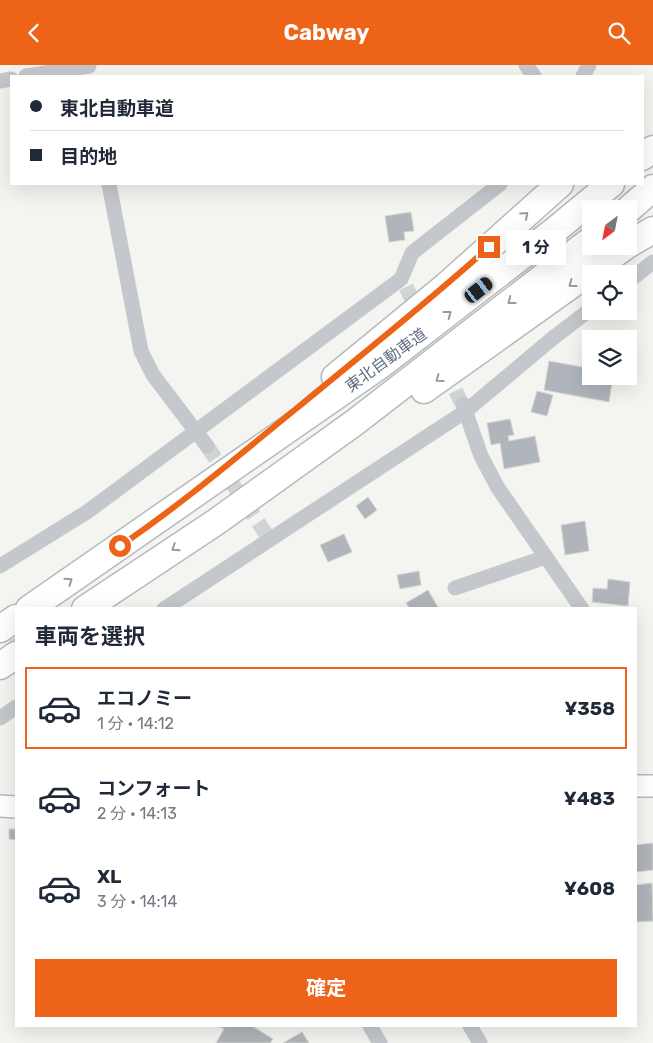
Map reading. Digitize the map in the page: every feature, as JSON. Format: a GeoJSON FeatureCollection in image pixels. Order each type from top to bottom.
{"type":"FeatureCollection","features":[{"type":"Feature","properties":{"kind":"highway"},"geometry":{"type":"LineString","coordinates":[[165,515],[439,292],[559,185]]}},
{"type":"Feature","properties":{"kind":"highway","name":"東北自動車道"},"geometry":{"type":"LineString","coordinates":[[32,607],[382,364],[524,255],[610,185]]}},
{"type":"Feature","properties":{"kind":"highway"},"geometry":{"type":"LineString","coordinates":[[638,201],[653,188]]}},
{"type":"Feature","properties":{"kind":"highway"},"geometry":{"type":"LineString","coordinates":[[638,239],[653,230]]}},
{"type":"Feature","properties":{"kind":"highway","name":"東北自動車道"},"geometry":{"type":"LineString","coordinates":[[89,607],[216,522],[354,423],[582,246]]}},
{"type":"Feature","properties":{"kind":"highway"},"geometry":{"type":"LineString","coordinates":[[216,522],[361,435],[613,255]]}},
{"type":"Feature","properties":{"kind":"highway"},"geometry":{"type":"LineString","coordinates":[[0,629],[15,619]]}},
{"type":"Feature","properties":{"kind":"highway"},"geometry":{"type":"LineString","coordinates":[[0,666],[15,656]]}},
{"type":"Feature","properties":{"kind":"street"},"geometry":{"type":"LineString","coordinates":[[32,75],[89,65]]}},
{"type":"Feature","properties":{"kind":"street"},"geometry":{"type":"LineString","coordinates":[[110,185],[141,351],[153,375],[206,446]]}},
{"type":"Feature","properties":{"kind":"street"},"geometry":{"type":"LineString","coordinates":[[0,566],[87,512],[403,283],[412,253],[499,185]]}},
{"type":"Feature","properties":{"kind":"street"},"geometry":{"type":"LineString","coordinates":[[637,275],[653,262]]}},
{"type":"Feature","properties":{"kind":"street"},"geometry":{"type":"LineString","coordinates":[[167,607],[464,407],[582,316]]}},
{"type":"Feature","properties":{"kind":"street"},"geometry":{"type":"LineString","coordinates":[[464,407],[481,456],[498,488],[581,607]]}},
{"type":"Feature","properties":{"kind":"street"},"geometry":{"type":"LineString","coordinates":[[454,588],[546,557]]}},
{"type":"Feature","properties":{"kind":"street"},"geometry":{"type":"LineString","coordinates":[[0,718],[15,708]]}},
{"type":"Feature","properties":{"kind":"street"},"geometry":{"type":"LineString","coordinates":[[637,786],[653,787]]}},
{"type":"Feature","properties":{"kind":"street"},"geometry":{"type":"LineString","coordinates":[[0,806],[15,807]]}},
{"type":"Feature","properties":{"kind":"street"},"geometry":{"type":"LineString","coordinates":[[371,1027],[380,1043]]}},
{"type":"Feature","properties":{"kind":"street"},"geometry":{"type":"LineString","coordinates":[[471,1027],[480,1043]]}},
{"type":"Feature","properties":{"kind":"building"},"geometry":{"type":"Polygon","coordinates":[[[411,212],[414,231],[404,232],[405,240],[389,242],[385,216],[411,212]]]}},
{"type":"Feature","properties":{"kind":"building"},"geometry":{"type":"Polygon","coordinates":[[[549,361],[582,367],[582,385],[612,385],[609,402],[544,390],[549,361]]]}},
{"type":"Feature","properties":{"kind":"building"},"geometry":{"type":"Polygon","coordinates":[[[537,391],[553,395],[547,416],[531,412],[537,391]]]}},
{"type":"Feature","properties":{"kind":"building"},"geometry":{"type":"Polygon","coordinates":[[[510,419],[514,435],[508,436],[509,441],[535,436],[540,462],[504,469],[500,443],[491,445],[487,423],[510,419]]]}},
{"type":"Feature","properties":{"kind":"building"},"geometry":{"type":"Polygon","coordinates":[[[368,497],[377,510],[365,519],[356,506],[368,497]]]}},
{"type":"Feature","properties":{"kind":"building"},"geometry":{"type":"Polygon","coordinates":[[[585,521],[589,551],[565,555],[561,525],[585,521]]]}},
{"type":"Feature","properties":{"kind":"building"},"geometry":{"type":"Polygon","coordinates":[[[344,534],[352,552],[328,562],[320,545],[344,534]]]}},
{"type":"Feature","properties":{"kind":"building"},"geometry":{"type":"Polygon","coordinates":[[[419,571],[421,585],[400,589],[397,575],[419,571]]]}},
{"type":"Feature","properties":{"kind":"building"},"geometry":{"type":"Polygon","coordinates":[[[608,579],[630,582],[628,606],[592,602],[593,588],[607,589],[608,579]]]}},
{"type":"Feature","properties":{"kind":"building"},"geometry":{"type":"Polygon","coordinates":[[[428,590],[438,607],[409,607],[406,603],[428,590]]]}},
{"type":"Feature","properties":{"kind":"building"},"geometry":{"type":"Polygon","coordinates":[[[9,829],[15,829],[15,840],[9,839],[9,829]]]}},
{"type":"Feature","properties":{"kind":"building"},"geometry":{"type":"Polygon","coordinates":[[[653,843],[653,870],[637,872],[637,845],[653,843]]]}},
{"type":"Feature","properties":{"kind":"building"},"geometry":{"type":"Polygon","coordinates":[[[652,883],[653,921],[637,922],[637,885],[652,883]]]}},
{"type":"Feature","properties":{"kind":"building"},"geometry":{"type":"Polygon","coordinates":[[[220,1027],[254,1027],[273,1039],[270,1043],[216,1043],[224,1029],[220,1027]]]}},
{"type":"Feature","properties":{"kind":"building"},"geometry":{"type":"Polygon","coordinates":[[[302,1032],[309,1043],[283,1043],[302,1032]]]}},
{"type":"Feature","properties":{"kind":"tunnel"},"geometry":{"type":"LineString","coordinates":[[406,287],[462,404]]}},
{"type":"Feature","properties":{"kind":"tunnel"},"geometry":{"type":"LineString","coordinates":[[207,446],[270,540]]}},
{"type":"Feature","properties":{"kind":"tunnel"},"geometry":{"type":"LineString","coordinates":[[1,619],[15,639]]}},
{"type":"Feature","properties":{"kind":"route"},"geometry":{"type":"LineString","coordinates":[[120,546],[165,515],[274,427],[446,286],[489,247]]}}]}
